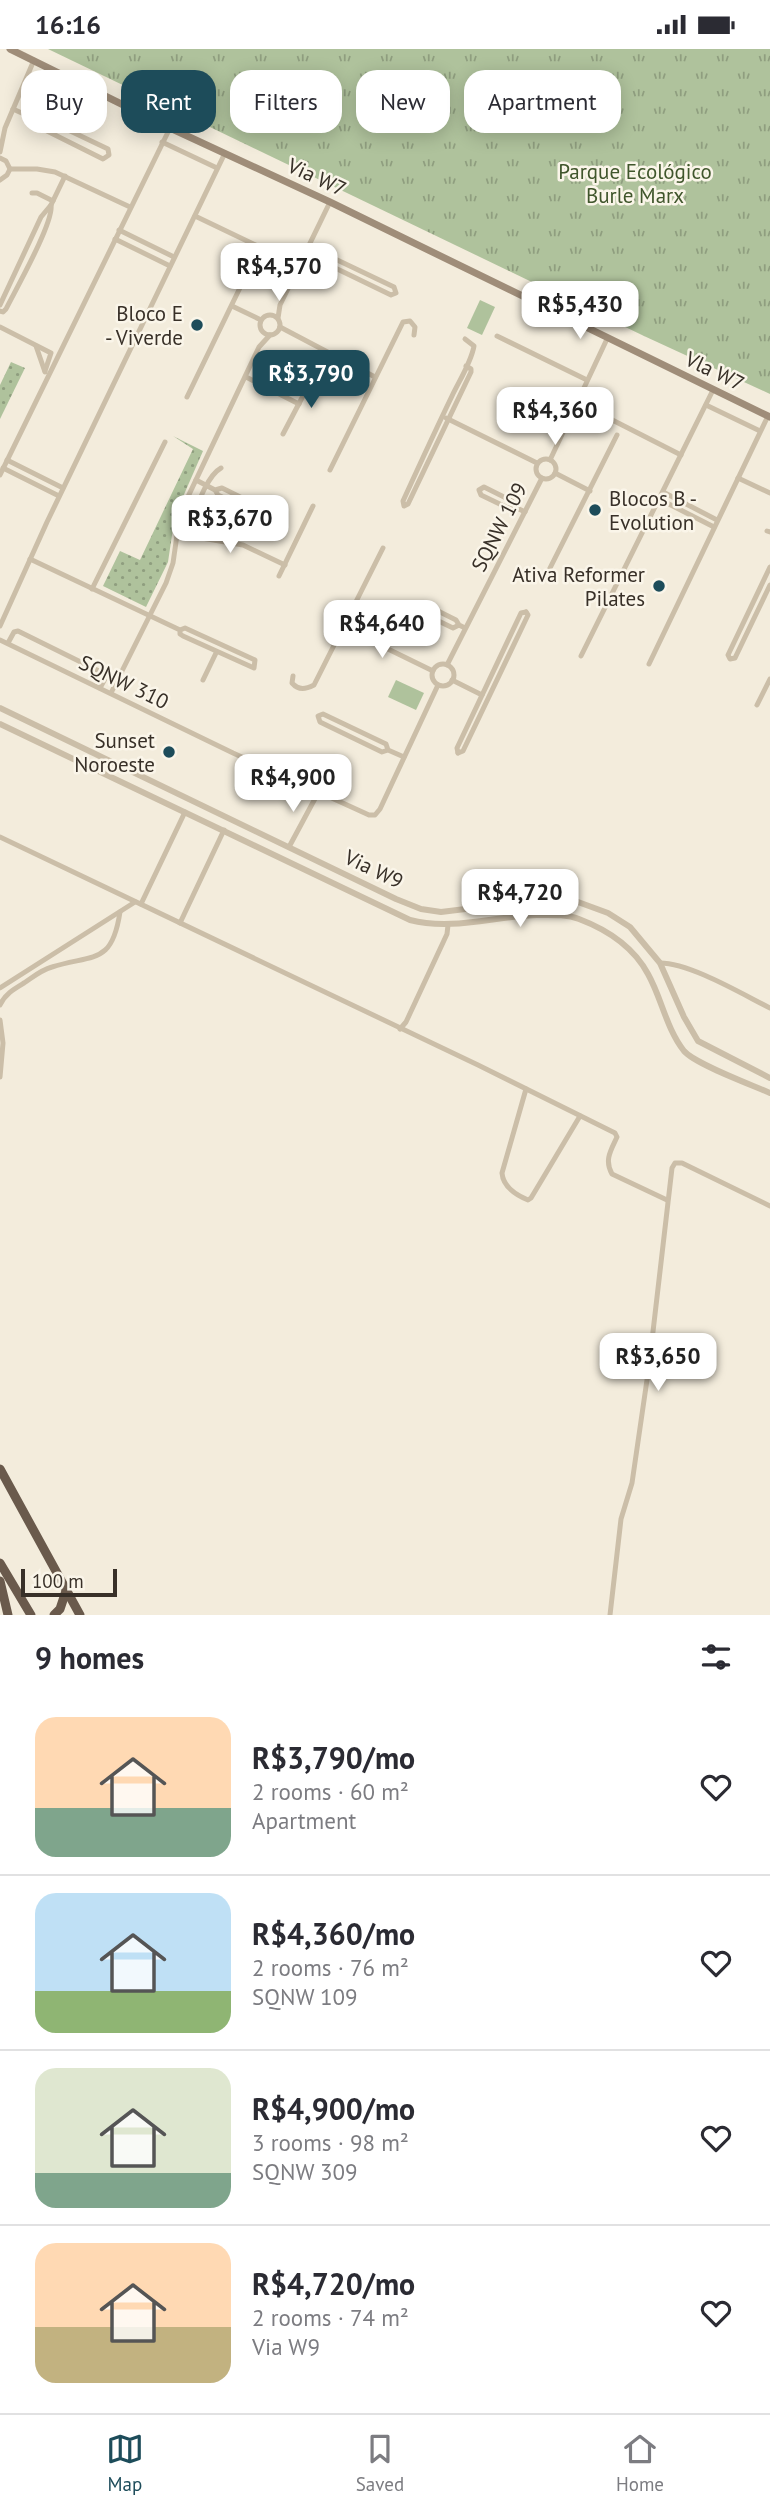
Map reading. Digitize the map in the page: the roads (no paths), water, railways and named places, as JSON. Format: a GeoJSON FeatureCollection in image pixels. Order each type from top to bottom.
{"type":"FeatureCollection","features":[{"type":"Feature","properties":{"kind":"highway"},"geometry":{"type":"LineString","coordinates":[[0,1469],[79,1615]]}},
{"type":"Feature","properties":{"kind":"highway"},"geometry":{"type":"LineString","coordinates":[[0,1563],[29,1611],[40,1615]]}},
{"type":"Feature","properties":{"kind":"highway"},"geometry":{"type":"LineString","coordinates":[[0,1581],[8,1615]]}},
{"type":"Feature","properties":{"kind":"highway"},"geometry":{"type":"LineString","coordinates":[[54,1615],[60,1609],[66,1591]]}},
{"type":"Feature","properties":{"kind":"main road","name":"Via W7"},"geometry":{"type":"LineString","coordinates":[[10,49],[121,104]]}},
{"type":"Feature","properties":{"kind":"main road","name":"Via W7"},"geometry":{"type":"LineString","coordinates":[[181,133],[330,202],[607,339]]}},
{"type":"Feature","properties":{"kind":"main road","name":"Vla W7"},"geometry":{"type":"LineString","coordinates":[[607,339],[769,417]]}},
{"type":"Feature","properties":{"kind":"street"},"geometry":{"type":"LineString","coordinates":[[0,152],[13,109],[34,60]]}},
{"type":"Feature","properties":{"kind":"street"},"geometry":{"type":"LineString","coordinates":[[13,109],[21,113]]}},
{"type":"Feature","properties":{"kind":"street"},"geometry":{"type":"LineString","coordinates":[[43,118],[108,149],[109,155],[103,159],[39,127],[37,120],[43,118]]}},
{"type":"Feature","properties":{"kind":"street"},"geometry":{"type":"LineString","coordinates":[[0,475],[46,374],[167,133]]}},
{"type":"Feature","properties":{"kind":"street"},"geometry":{"type":"LineString","coordinates":[[162,142],[217,168]]}},
{"type":"Feature","properties":{"kind":"street"},"geometry":{"type":"LineString","coordinates":[[0,624],[225,153]]}},
{"type":"Feature","properties":{"kind":"street"},"geometry":{"type":"LineString","coordinates":[[0,158],[6,161],[10,169],[7,176],[0,180]]}},
{"type":"Feature","properties":{"kind":"street"},"geometry":{"type":"LineString","coordinates":[[10,169],[46,170],[65,176],[130,207]]}},
{"type":"Feature","properties":{"kind":"street"},"geometry":{"type":"LineString","coordinates":[[0,305],[41,217],[52,203],[65,176]]}},
{"type":"Feature","properties":{"kind":"street"},"geometry":{"type":"LineString","coordinates":[[32,193],[52,203]]}},
{"type":"Feature","properties":{"kind":"street"},"geometry":{"type":"LineString","coordinates":[[111,693],[173,563],[180,514],[260,347],[270,335],[277,333],[280,327],[280,305],[330,202]]}},
{"type":"Feature","properties":{"kind":"street"},"geometry":{"type":"LineString","coordinates":[[0,310],[6,309],[45,229],[52,203]]}},
{"type":"Feature","properties":{"kind":"street"},"geometry":{"type":"LineString","coordinates":[[195,216],[299,266]]}},
{"type":"Feature","properties":{"kind":"street"},"geometry":{"type":"LineString","coordinates":[[119,230],[174,257]]}},
{"type":"Feature","properties":{"kind":"street"},"geometry":{"type":"LineString","coordinates":[[115,239],[170,266]]}},
{"type":"Feature","properties":{"kind":"street"},"geometry":{"type":"LineString","coordinates":[[307,250],[328,260],[333,258],[394,287],[396,293],[391,295],[329,265],[328,260]]}},
{"type":"Feature","properties":{"kind":"street"},"geometry":{"type":"LineString","coordinates":[[187,397],[251,265]]}},
{"type":"Feature","properties":{"kind":"street"},"geometry":{"type":"LineString","coordinates":[[260,347],[261,323],[280,305]]}},
{"type":"Feature","properties":{"kind":"street"},"geometry":{"type":"LineString","coordinates":[[232,306],[261,323],[264,332],[270,335]]}},
{"type":"Feature","properties":{"kind":"street"},"geometry":{"type":"LineString","coordinates":[[268,315],[278,318]]}},
{"type":"Feature","properties":{"kind":"street"},"geometry":{"type":"LineString","coordinates":[[330,470],[403,322],[410,321],[415,327],[414,335]]}},
{"type":"Feature","properties":{"kind":"street"},"geometry":{"type":"LineString","coordinates":[[0,327],[51,352],[46,374]]}},
{"type":"Feature","properties":{"kind":"street"},"geometry":{"type":"LineString","coordinates":[[280,327],[375,377]]}},
{"type":"Feature","properties":{"kind":"street"},"geometry":{"type":"LineString","coordinates":[[497,336],[587,380]]}},
{"type":"Feature","properties":{"kind":"street"},"geometry":{"type":"LineString","coordinates":[[445,418],[408,504],[404,506],[403,501],[445,418],[471,372],[466,366],[474,346],[465,339]]}},
{"type":"Feature","properties":{"kind":"street"},"geometry":{"type":"LineString","coordinates":[[550,460],[607,339]]}},
{"type":"Feature","properties":{"kind":"street"},"geometry":{"type":"LineString","coordinates":[[36,346],[46,374]]}},
{"type":"Feature","properties":{"kind":"street"},"geometry":{"type":"LineString","coordinates":[[283,434],[315,373]]}},
{"type":"Feature","properties":{"kind":"street"},"geometry":{"type":"LineString","coordinates":[[246,377],[299,404]]}},
{"type":"Feature","properties":{"kind":"street"},"geometry":{"type":"LineString","coordinates":[[581,656],[713,390]]}},
{"type":"Feature","properties":{"kind":"street"},"geometry":{"type":"LineString","coordinates":[[577,402],[681,455]]}},
{"type":"Feature","properties":{"kind":"street"},"geometry":{"type":"LineString","coordinates":[[706,405],[760,431]]}},
{"type":"Feature","properties":{"kind":"street"},"geometry":{"type":"LineString","coordinates":[[649,664],[769,417]]}},
{"type":"Feature","properties":{"kind":"street","name":"SQNW 109"},"geometry":{"type":"LineString","coordinates":[[445,418],[537,463]]}},
{"type":"Feature","properties":{"kind":"street"},"geometry":{"type":"LineString","coordinates":[[547,574],[617,435]]}},
{"type":"Feature","properties":{"kind":"street"},"geometry":{"type":"LineString","coordinates":[[92,589],[166,442]]}},
{"type":"Feature","properties":{"kind":"street"},"geometry":{"type":"LineString","coordinates":[[544,459],[550,460],[556,467],[555,473],[548,479],[542,478],[536,472],[537,463],[544,459]]}},
{"type":"Feature","properties":{"kind":"street"},"geometry":{"type":"LineString","coordinates":[[8,460],[63,488]]}},
{"type":"Feature","properties":{"kind":"street"},"geometry":{"type":"LineString","coordinates":[[3,468],[59,496]]}},
{"type":"Feature","properties":{"kind":"street"},"geometry":{"type":"LineString","coordinates":[[198,515],[197,508],[215,472],[221,468]]}},
{"type":"Feature","properties":{"kind":"street"},"geometry":{"type":"LineString","coordinates":[[555,473],[590,491]]}},
{"type":"Feature","properties":{"kind":"street","name":"SQNW 109"},"geometry":{"type":"LineString","coordinates":[[447,665],[462,627],[542,478]]}},
{"type":"Feature","properties":{"kind":"street"},"geometry":{"type":"LineString","coordinates":[[738,478],[770,493]]}},
{"type":"Feature","properties":{"kind":"street"},"geometry":{"type":"LineString","coordinates":[[196,480],[215,490],[218,495],[276,523],[281,521],[279,516],[222,488],[215,490]]}},
{"type":"Feature","properties":{"kind":"street"},"geometry":{"type":"LineString","coordinates":[[513,506],[512,501],[484,487],[479,490],[481,495],[508,508],[513,506],[525,512]]}},
{"type":"Feature","properties":{"kind":"street"},"geometry":{"type":"LineString","coordinates":[[663,492],[715,524]]}},
{"type":"Feature","properties":{"kind":"street"},"geometry":{"type":"LineString","coordinates":[[659,499],[715,524]]}},
{"type":"Feature","properties":{"kind":"street"},"geometry":{"type":"LineString","coordinates":[[279,576],[313,506]]}},
{"type":"Feature","properties":{"kind":"street"},"geometry":{"type":"LineString","coordinates":[[178,534],[243,545],[285,565]]}},
{"type":"Feature","properties":{"kind":"street"},"geometry":{"type":"LineString","coordinates":[[293,676],[292,683],[299,688],[305,689],[314,685],[383,548]]}},
{"type":"Feature","properties":{"kind":"street"},"geometry":{"type":"LineString","coordinates":[[30,559],[180,630],[185,628],[256,661],[251,669],[183,636],[180,630]]}},
{"type":"Feature","properties":{"kind":"street"},"geometry":{"type":"LineString","coordinates":[[770,567],[728,655],[730,659],[735,658],[770,585]]}},
{"type":"Feature","properties":{"kind":"street"},"geometry":{"type":"LineString","coordinates":[[428,606],[456,619],[462,627],[453,628],[424,614],[423,609],[428,606]]}},
{"type":"Feature","properties":{"kind":"street"},"geometry":{"type":"LineString","coordinates":[[485,697],[457,748],[458,753],[463,751],[485,697],[521,613],[526,612],[528,615],[485,697]]}},
{"type":"Feature","properties":{"kind":"street"},"geometry":{"type":"LineString","coordinates":[[343,627],[433,671]]}},
{"type":"Feature","properties":{"kind":"street"},"geometry":{"type":"LineString","coordinates":[[8,643],[14,632],[18,631],[107,675],[100,688]]}},
{"type":"Feature","properties":{"kind":"street","name":"SQNW 310"},"geometry":{"type":"LineString","coordinates":[[0,640],[233,753],[369,815],[375,815],[404,757]]}},
{"type":"Feature","properties":{"kind":"street"},"geometry":{"type":"LineString","coordinates":[[203,680],[216,653]]}},
{"type":"Feature","properties":{"kind":"street"},"geometry":{"type":"LineString","coordinates":[[440,664],[447,665],[453,671],[452,680],[447,685],[438,685],[433,679],[433,671],[440,664]]}},
{"type":"Feature","properties":{"kind":"street"},"geometry":{"type":"LineString","coordinates":[[757,705],[770,679]]}},
{"type":"Feature","properties":{"kind":"street"},"geometry":{"type":"LineString","coordinates":[[452,680],[485,697]]}},
{"type":"Feature","properties":{"kind":"street"},"geometry":{"type":"LineString","coordinates":[[388,750],[386,744],[323,714],[318,716],[320,722],[382,752],[388,750],[404,757],[438,685]]}},
{"type":"Feature","properties":{"kind":"street","name":"Via W9"},"geometry":{"type":"LineString","coordinates":[[0,708],[421,909],[441,912],[547,899],[578,902],[608,913],[630,927],[660,963],[698,1041],[770,1078]]}},
{"type":"Feature","properties":{"kind":"street","name":"Via W9"},"geometry":{"type":"LineString","coordinates":[[0,724],[410,921],[426,925],[448,925],[510,916],[555,915],[577,918],[611,934],[634,954],[648,973],[669,1026],[686,1053],[770,1093]]}},
{"type":"Feature","properties":{"kind":"street"},"geometry":{"type":"LineString","coordinates":[[285,859],[318,793]]}},
{"type":"Feature","properties":{"kind":"street"},"geometry":{"type":"LineString","coordinates":[[0,988],[138,903],[186,813]]}},
{"type":"Feature","properties":{"kind":"street"},"geometry":{"type":"LineString","coordinates":[[180,922],[224,830]]}},
{"type":"Feature","properties":{"kind":"street"},"geometry":{"type":"LineString","coordinates":[[0,837],[615,1133],[617,1137],[608,1156],[608,1166],[612,1174],[667,1200]]}},
{"type":"Feature","properties":{"kind":"street"},"geometry":{"type":"LineString","coordinates":[[0,1005],[6,995],[41,971],[88,960],[103,952],[114,939],[120,912]]}},
{"type":"Feature","properties":{"kind":"street"},"geometry":{"type":"LineString","coordinates":[[400,1029],[406,1022],[442,946],[448,925]]}},
{"type":"Feature","properties":{"kind":"street"},"geometry":{"type":"LineString","coordinates":[[660,963],[691,970],[770,1008]]}},
{"type":"Feature","properties":{"kind":"street"},"geometry":{"type":"LineString","coordinates":[[0,1020],[3,1057],[0,1077]]}},
{"type":"Feature","properties":{"kind":"street"},"geometry":{"type":"LineString","coordinates":[[526,1089],[502,1173],[505,1184],[524,1199],[531,1198],[580,1116]]}},
{"type":"Feature","properties":{"kind":"street"},"geometry":{"type":"LineString","coordinates":[[610,1615],[621,1519],[632,1483],[649,1367],[667,1200],[675,1163],[682,1163],[770,1206]]}},
{"type":"Feature","properties":{"kind":"place","name":"Bloco E - Viverde"},"geometry":{"type":"Point","coordinates":[197,325]}},
{"type":"Feature","properties":{"kind":"place","name":"Blocos B - Evolution"},"geometry":{"type":"Point","coordinates":[595,510]}},
{"type":"Feature","properties":{"kind":"place","name":"Ativa Reformer Pilates"},"geometry":{"type":"Point","coordinates":[659,586]}},
{"type":"Feature","properties":{"kind":"place","name":"Sunset Noroeste"},"geometry":{"type":"Point","coordinates":[169,752]}},
{"type":"Feature","properties":{"kind":"park label","name":"Parque Ecológico Burle Marx"},"geometry":{"type":"Point","coordinates":[635,183]}}]}
